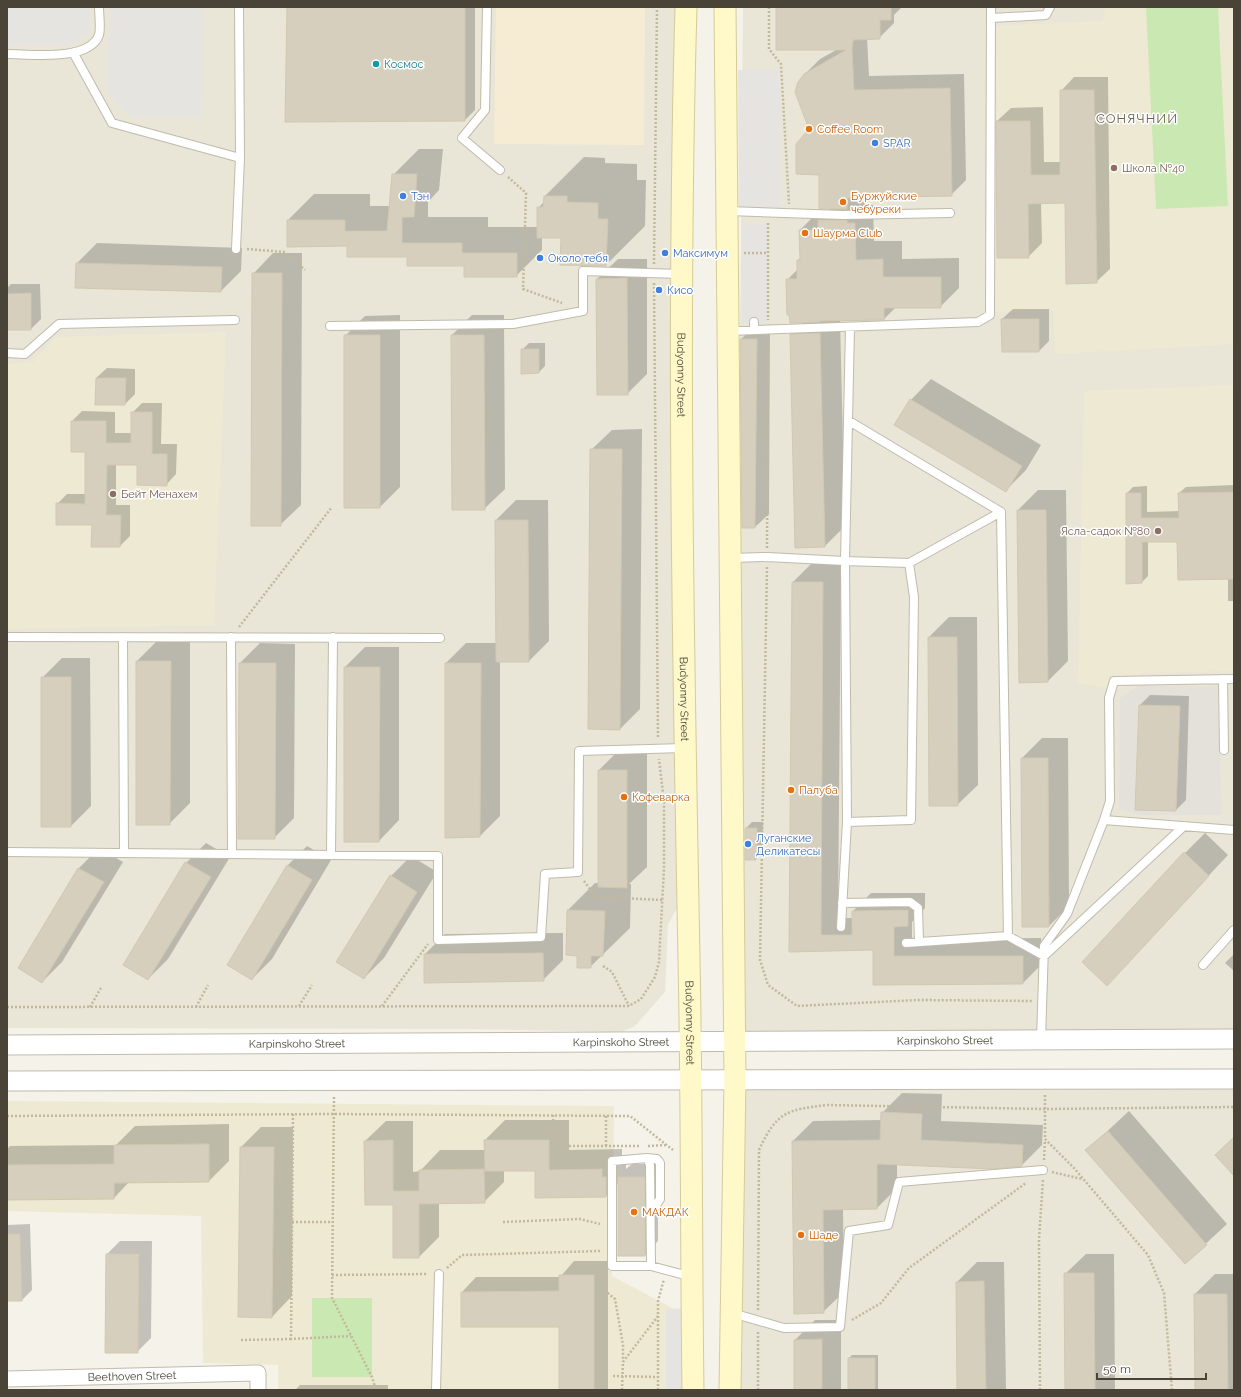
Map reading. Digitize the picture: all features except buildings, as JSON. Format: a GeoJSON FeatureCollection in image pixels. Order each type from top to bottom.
{"type":"FeatureCollection","features":[{"type":"Feature","properties":{"kind":"main road","name":"Budyonny Street"},"geometry":{"type":"LineString","coordinates":[[686,7],[682,159],[684,748],[690,1042],[693,1390]]}},
{"type":"Feature","properties":{"kind":"main road"},"geometry":{"type":"LineString","coordinates":[[725,7],[735,1080],[730,1312],[730,1390]]}},
{"type":"Feature","properties":{"kind":"street","name":"Karpinskoho Street"},"geometry":{"type":"LineString","coordinates":[[7,1045],[1234,1039]]}},
{"type":"Feature","properties":{"kind":"street"},"geometry":{"type":"LineString","coordinates":[[7,1081],[1234,1079]]}},
{"type":"Feature","properties":{"kind":"street","name":"Beethoven Street"},"geometry":{"type":"LineString","coordinates":[[7,1378],[30,1384],[258,1373],[258,1390]]}},
{"type":"Feature","properties":{"kind":"lane"},"geometry":{"type":"LineString","coordinates":[[7,54],[74,54],[91,46],[99,34],[99,7]]}},
{"type":"Feature","properties":{"kind":"lane"},"geometry":{"type":"LineString","coordinates":[[236,249],[240,158],[239,7]]}},
{"type":"Feature","properties":{"kind":"lane"},"geometry":{"type":"LineString","coordinates":[[487,7],[485,110],[462,138],[500,170]]}},
{"type":"Feature","properties":{"kind":"lane"},"geometry":{"type":"LineString","coordinates":[[728,331],[978,322],[990,315],[991,7]]}},
{"type":"Feature","properties":{"kind":"lane"},"geometry":{"type":"LineString","coordinates":[[991,18],[1046,15],[1050,7]]}},
{"type":"Feature","properties":{"kind":"lane"},"geometry":{"type":"LineString","coordinates":[[74,54],[112,123],[240,158]]}},
{"type":"Feature","properties":{"kind":"lane"},"geometry":{"type":"LineString","coordinates":[[727,211],[843,215],[950,213]]}},
{"type":"Feature","properties":{"kind":"lane"},"geometry":{"type":"LineString","coordinates":[[330,326],[513,324],[583,310],[582,270],[682,274]]}},
{"type":"Feature","properties":{"kind":"lane"},"geometry":{"type":"LineString","coordinates":[[7,353],[25,354],[59,324],[235,320]]}},
{"type":"Feature","properties":{"kind":"lane"},"geometry":{"type":"LineString","coordinates":[[754,322],[754,330]]}},
{"type":"Feature","properties":{"kind":"lane"},"geometry":{"type":"LineString","coordinates":[[841,927],[847,822],[845,561],[850,327]]}},
{"type":"Feature","properties":{"kind":"lane"},"geometry":{"type":"LineString","coordinates":[[849,421],[1001,512]]}},
{"type":"Feature","properties":{"kind":"lane"},"geometry":{"type":"LineString","coordinates":[[730,558],[767,557],[908,563],[1001,512]]}},
{"type":"Feature","properties":{"kind":"lane"},"geometry":{"type":"LineString","coordinates":[[1001,512],[1008,936]]}},
{"type":"Feature","properties":{"kind":"lane"},"geometry":{"type":"LineString","coordinates":[[847,822],[911,820],[914,597],[908,563]]}},
{"type":"Feature","properties":{"kind":"lane"},"geometry":{"type":"LineString","coordinates":[[7,637],[440,638]]}},
{"type":"Feature","properties":{"kind":"lane"},"geometry":{"type":"LineString","coordinates":[[123,637],[124,853]]}},
{"type":"Feature","properties":{"kind":"lane"},"geometry":{"type":"LineString","coordinates":[[231,637],[232,854]]}},
{"type":"Feature","properties":{"kind":"lane"},"geometry":{"type":"LineString","coordinates":[[331,855],[333,637]]}},
{"type":"Feature","properties":{"kind":"lane"},"geometry":{"type":"LineString","coordinates":[[1222,679],[1224,750]]}},
{"type":"Feature","properties":{"kind":"lane"},"geometry":{"type":"LineString","coordinates":[[1041,1040],[1044,946],[1067,914],[1110,801],[1109,698],[1114,681],[1234,679]]}},
{"type":"Feature","properties":{"kind":"lane"},"geometry":{"type":"LineString","coordinates":[[7,852],[438,856],[438,940],[541,937],[545,874],[578,872],[579,751],[684,748]]}},
{"type":"Feature","properties":{"kind":"lane"},"geometry":{"type":"LineString","coordinates":[[1104,820],[1234,830]]}},
{"type":"Feature","properties":{"kind":"lane"},"geometry":{"type":"LineString","coordinates":[[1044,956],[1184,826]]}},
{"type":"Feature","properties":{"kind":"lane"},"geometry":{"type":"LineString","coordinates":[[842,903],[910,902],[918,908],[919,942]]}},
{"type":"Feature","properties":{"kind":"lane"},"geometry":{"type":"LineString","coordinates":[[1203,965],[1234,930]]}},
{"type":"Feature","properties":{"kind":"lane"},"geometry":{"type":"LineString","coordinates":[[906,943],[1008,936],[1044,956]]}},
{"type":"Feature","properties":{"kind":"lane"},"geometry":{"type":"LineString","coordinates":[[651,1266],[651,1214],[660,1199],[660,1163],[657,1159],[647,1158],[612,1161],[612,1266],[651,1266],[692,1278]]}},
{"type":"Feature","properties":{"kind":"lane"},"geometry":{"type":"LineString","coordinates":[[730,1312],[784,1328],[840,1327],[849,1231],[888,1225],[899,1182],[1043,1170]]}},
{"type":"Feature","properties":{"kind":"lane"},"geometry":{"type":"LineString","coordinates":[[436,1390],[439,1274]]}},
{"type":"Feature","properties":{"kind":"path"},"geometry":{"type":"LineString","coordinates":[[7,1008],[629,1006],[641,999],[655,977],[660,962],[663,900],[664,802],[658,748],[654,273],[657,7]]}},
{"type":"Feature","properties":{"kind":"path"},"geometry":{"type":"LineString","coordinates":[[769,7],[769,49],[781,64],[790,213]]}},
{"type":"Feature","properties":{"kind":"path"},"geometry":{"type":"LineString","coordinates":[[500,170],[526,193],[523,289],[583,310]]}},
{"type":"Feature","properties":{"kind":"path"},"geometry":{"type":"LineString","coordinates":[[768,212],[767,557],[760,960],[768,985],[797,1006],[918,1000],[1042,1001]]}},
{"type":"Feature","properties":{"kind":"path"},"geometry":{"type":"LineString","coordinates":[[236,249],[284,252],[305,270]]}},
{"type":"Feature","properties":{"kind":"path"},"geometry":{"type":"LineString","coordinates":[[727,254],[768,253]]}},
{"type":"Feature","properties":{"kind":"path"},"geometry":{"type":"LineString","coordinates":[[231,637],[332,507]]}},
{"type":"Feature","properties":{"kind":"path"},"geometry":{"type":"LineString","coordinates":[[578,872],[596,897],[663,900]]}},
{"type":"Feature","properties":{"kind":"path"},"geometry":{"type":"LineString","coordinates":[[382,1007],[438,929]]}},
{"type":"Feature","properties":{"kind":"path"},"geometry":{"type":"LineString","coordinates":[[603,966],[612,972],[629,1006]]}},
{"type":"Feature","properties":{"kind":"path"},"geometry":{"type":"LineString","coordinates":[[298,1007],[312,984]]}},
{"type":"Feature","properties":{"kind":"path"},"geometry":{"type":"LineString","coordinates":[[195,1007],[208,985]]}},
{"type":"Feature","properties":{"kind":"path"},"geometry":{"type":"LineString","coordinates":[[89,1007],[101,988]]}},
{"type":"Feature","properties":{"kind":"path"},"geometry":{"type":"LineString","coordinates":[[1040,1390],[1039,1240],[1045,1139],[1045,1079]]}},
{"type":"Feature","properties":{"kind":"path"},"geometry":{"type":"LineString","coordinates":[[336,1080],[333,1114],[332,1298],[372,1377],[376,1390],[381,1390]]}},
{"type":"Feature","properties":{"kind":"path"},"geometry":{"type":"LineString","coordinates":[[758,1390],[759,1150],[768,1131],[780,1116],[798,1109],[827,1105],[1045,1109],[1234,1107]]}},
{"type":"Feature","properties":{"kind":"path"},"geometry":{"type":"LineString","coordinates":[[291,1339],[293,1114]]}},
{"type":"Feature","properties":{"kind":"path"},"geometry":{"type":"LineString","coordinates":[[7,1116],[293,1114],[630,1116],[674,1151]]}},
{"type":"Feature","properties":{"kind":"path"},"geometry":{"type":"LineString","coordinates":[[553,1115],[554,1134],[563,1146],[667,1145]]}},
{"type":"Feature","properties":{"kind":"path"},"geometry":{"type":"LineString","coordinates":[[1045,1139],[1083,1179],[1148,1255],[1164,1293],[1172,1390]]}},
{"type":"Feature","properties":{"kind":"path"},"geometry":{"type":"LineString","coordinates":[[840,1327],[881,1303],[909,1268],[1043,1170],[1083,1179]]}},
{"type":"Feature","properties":{"kind":"path"},"geometry":{"type":"LineString","coordinates":[[503,1222],[580,1219],[600,1223],[600,1230]]}},
{"type":"Feature","properties":{"kind":"path"},"geometry":{"type":"LineString","coordinates":[[292,1222],[332,1222]]}},
{"type":"Feature","properties":{"kind":"path"},"geometry":{"type":"LineString","coordinates":[[332,1276],[439,1274],[462,1256],[600,1251],[600,1244]]}},
{"type":"Feature","properties":{"kind":"path"},"geometry":{"type":"LineString","coordinates":[[600,1259],[600,1283],[615,1299],[623,1345],[622,1390]]}},
{"type":"Feature","properties":{"kind":"path"},"geometry":{"type":"LineString","coordinates":[[658,1390],[658,1301],[666,1270]]}},
{"type":"Feature","properties":{"kind":"path"},"geometry":{"type":"LineString","coordinates":[[623,1362],[658,1316]]}},
{"type":"Feature","properties":{"kind":"path"},"geometry":{"type":"LineString","coordinates":[[241,1340],[351,1336]]}},
{"type":"Feature","properties":{"kind":"path"},"geometry":{"type":"LineString","coordinates":[[613,1376],[658,1377]]}},
{"type":"Feature","properties":{"kind":"shaded area"},"geometry":{"type":"Polygon","coordinates":[[[7,7],[684,7],[683,898],[668,924],[665,992],[635,1026],[621,1032],[472,1029],[7,1028],[7,7]]]}},
{"type":"Feature","properties":{"kind":"shaded area"},"geometry":{"type":"Polygon","coordinates":[[[7,7],[90,7],[90,34],[69,45],[7,46],[7,7]]]}},
{"type":"Feature","properties":{"kind":"shaded area"},"geometry":{"type":"Polygon","coordinates":[[[109,7],[203,7],[201,118],[133,118],[107,93],[109,7]]]}},
{"type":"Feature","properties":{"kind":"shaded area"},"geometry":{"type":"Polygon","coordinates":[[[496,7],[645,7],[644,145],[494,144],[496,7]]]}},
{"type":"Feature","properties":{"kind":"shaded area"},"geometry":{"type":"Polygon","coordinates":[[[743,7],[1234,7],[1234,1033],[734,1041],[743,7]]]}},
{"type":"Feature","properties":{"kind":"shaded area","name":"Школа №40"},"geometry":{"type":"Polygon","coordinates":[[[1106,7],[1234,7],[1234,344],[1055,354],[1053,310],[993,312],[995,26],[1102,21],[1106,7]]]}},
{"type":"Feature","properties":{"kind":"shaded area"},"geometry":{"type":"Polygon","coordinates":[[[738,70],[780,70],[781,210],[739,210],[738,70]]]}},
{"type":"Feature","properties":{"kind":"shaded area"},"geometry":{"type":"Polygon","coordinates":[[[768,224],[768,322],[742,322],[741,225],[768,224]]]}},
{"type":"Feature","properties":{"kind":"shaded area","name":"Бейт Менахем"},"geometry":{"type":"Polygon","coordinates":[[[226,332],[214,625],[7,629],[7,364],[33,362],[56,337],[226,332]]]}},
{"type":"Feature","properties":{"kind":"shaded area","name":"Ясла-садок №80"},"geometry":{"type":"Polygon","coordinates":[[[1234,385],[1234,671],[1142,673],[1117,690],[1078,683],[1084,391],[1234,385]]]}},
{"type":"Feature","properties":{"kind":"shaded area"},"geometry":{"type":"Polygon","coordinates":[[[1139,686],[1219,686],[1221,815],[1140,815],[1119,809],[1120,698],[1139,686]]]}},
{"type":"Feature","properties":{"kind":"shaded area"},"geometry":{"type":"Polygon","coordinates":[[[1234,1079],[1234,1390],[741,1390],[735,1080],[1234,1079]]]}},
{"type":"Feature","properties":{"kind":"shaded area"},"geometry":{"type":"Polygon","coordinates":[[[7,1101],[614,1106],[612,1276],[674,1309],[673,1390],[278,1390],[278,1365],[203,1363],[201,1216],[7,1211],[7,1101]]]}},
{"type":"Feature","properties":{"kind":"shaded area"},"geometry":{"type":"Polygon","coordinates":[[[692,1308],[693,1390],[666,1390],[666,1309],[692,1308]]]}},
{"type":"Feature","properties":{"kind":"green space"},"geometry":{"type":"Polygon","coordinates":[[[1146,7],[1218,7],[1228,206],[1156,209],[1146,7]]]}},
{"type":"Feature","properties":{"kind":"green space"},"geometry":{"type":"Polygon","coordinates":[[[312,1298],[372,1298],[372,1377],[312,1377],[312,1298]]]}},
{"type":"Feature","properties":{"kind":"place","name":"Космос"},"geometry":{"type":"Point","coordinates":[376,64]}},
{"type":"Feature","properties":{"kind":"place","name":"Coffee Room"},"geometry":{"type":"Point","coordinates":[809,129]}},
{"type":"Feature","properties":{"kind":"place","name":"SPAR"},"geometry":{"type":"Point","coordinates":[875,143]}},
{"type":"Feature","properties":{"kind":"place","name":"Школа №40"},"geometry":{"type":"Point","coordinates":[1114,168]}},
{"type":"Feature","properties":{"kind":"place","name":"Тэн"},"geometry":{"type":"Point","coordinates":[403,196]}},
{"type":"Feature","properties":{"kind":"place","name":"Буржуйские чебуреки"},"geometry":{"type":"Point","coordinates":[843,202]}},
{"type":"Feature","properties":{"kind":"place","name":"Шаурма Club"},"geometry":{"type":"Point","coordinates":[805,233]}},
{"type":"Feature","properties":{"kind":"place","name":"Максимум"},"geometry":{"type":"Point","coordinates":[665,253]}},
{"type":"Feature","properties":{"kind":"place","name":"Около тебя"},"geometry":{"type":"Point","coordinates":[540,258]}},
{"type":"Feature","properties":{"kind":"place","name":"Кисо"},"geometry":{"type":"Point","coordinates":[659,290]}},
{"type":"Feature","properties":{"kind":"place","name":"Бейт Менахем"},"geometry":{"type":"Point","coordinates":[113,494]}},
{"type":"Feature","properties":{"kind":"place","name":"Ясла-садок №80"},"geometry":{"type":"Point","coordinates":[1158,531]}},
{"type":"Feature","properties":{"kind":"place","name":"Палуба"},"geometry":{"type":"Point","coordinates":[791,790]}},
{"type":"Feature","properties":{"kind":"place","name":"Кофеварка"},"geometry":{"type":"Point","coordinates":[624,797]}},
{"type":"Feature","properties":{"kind":"place","name":"Луганские Деликатесы"},"geometry":{"type":"Point","coordinates":[748,844]}},
{"type":"Feature","properties":{"kind":"place","name":"МАКДАК"},"geometry":{"type":"Point","coordinates":[634,1212]}},
{"type":"Feature","properties":{"kind":"place","name":"Шаде"},"geometry":{"type":"Point","coordinates":[801,1235]}},
{"type":"Feature","properties":{"kind":"district","name":"СОНЯЧНИЙ"},"geometry":{"type":"Point","coordinates":[1137,118]}}]}
